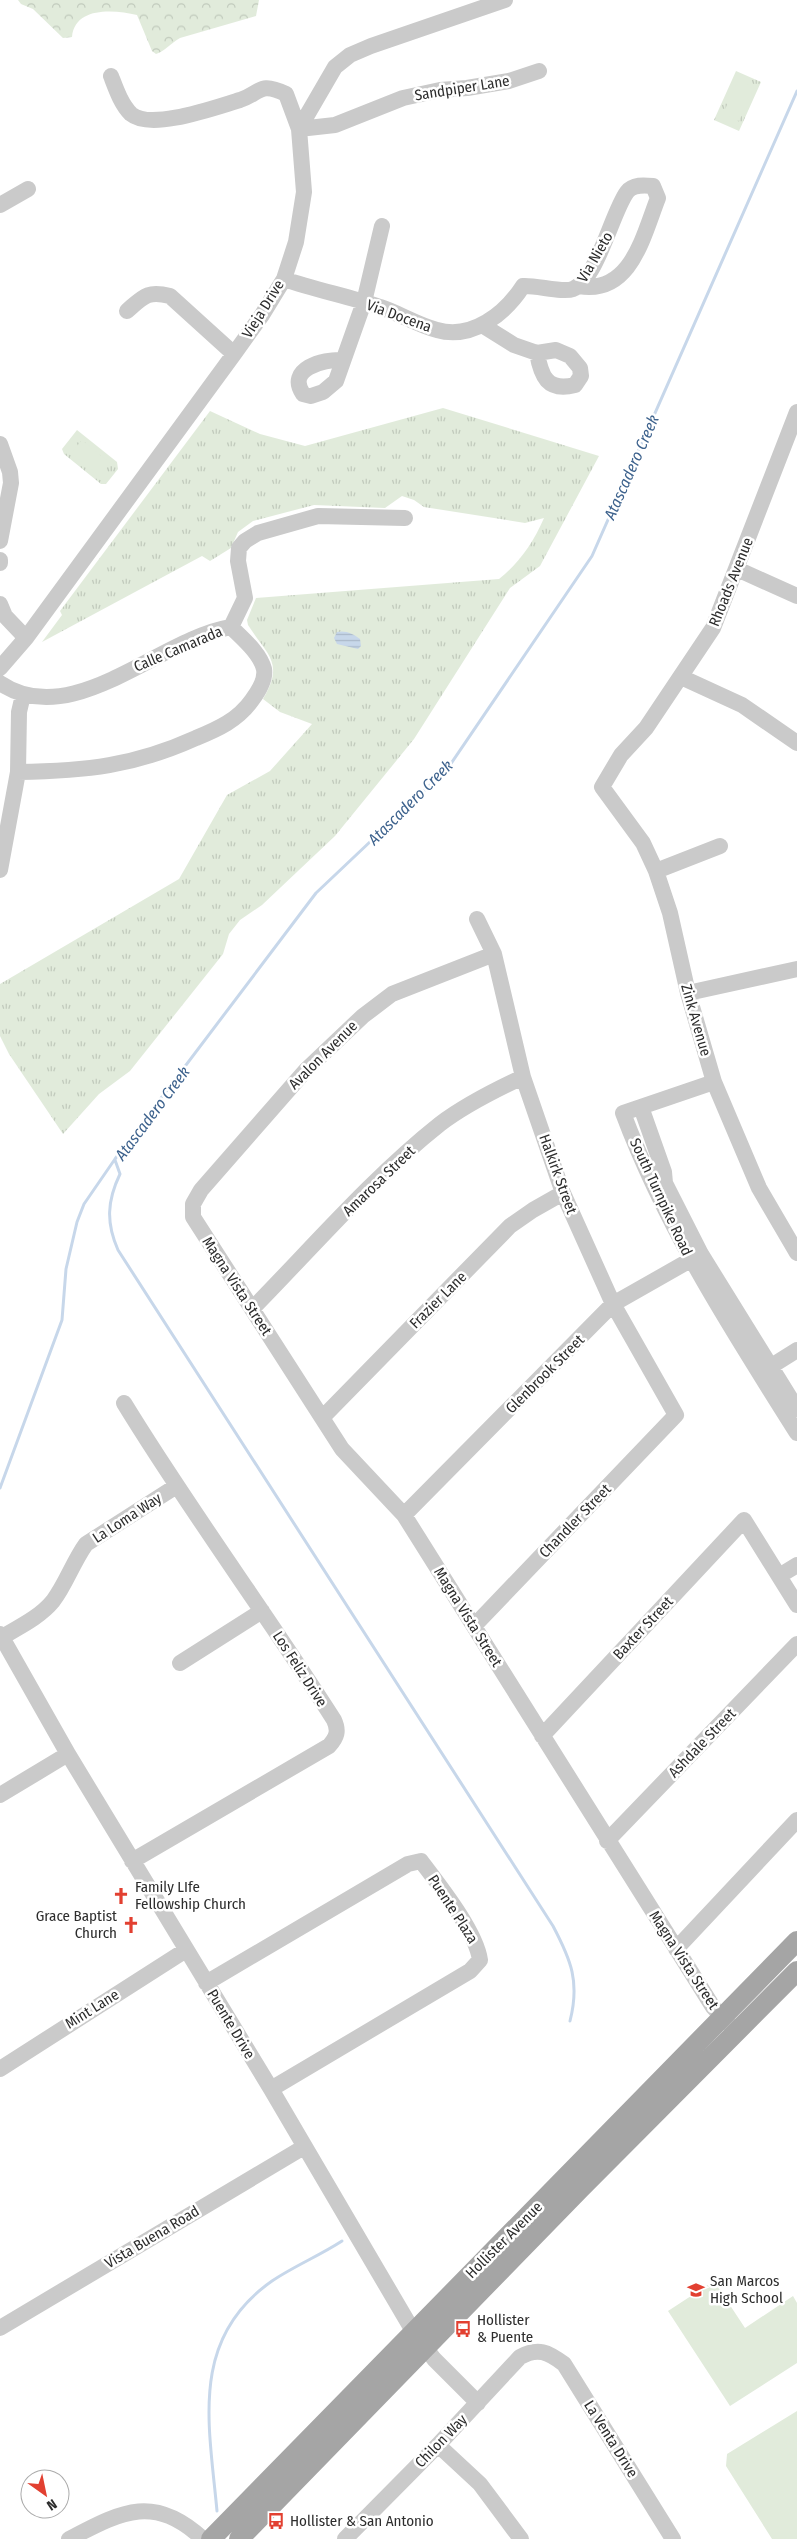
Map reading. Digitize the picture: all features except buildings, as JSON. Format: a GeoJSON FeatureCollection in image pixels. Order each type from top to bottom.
{"type":"FeatureCollection","features":[{"type":"Feature","properties":{"kind":"main road","name":"Hollister Avenue"},"geometry":{"type":"LineString","coordinates":[[239,2539],[425,2347],[730,2025],[797,1941]]}},
{"type":"Feature","properties":{"kind":"main road","name":"Hollister Avenue"},"geometry":{"type":"LineString","coordinates":[[211,2539],[413,2331],[730,2025],[797,1971]]}},
{"type":"Feature","properties":{"kind":"street"},"geometry":{"type":"LineString","coordinates":[[299,129],[335,67],[350,55],[505,0]]}},
{"type":"Feature","properties":{"kind":"street","name":"Sandpiper Lane"},"geometry":{"type":"LineString","coordinates":[[299,129],[342,123],[403,98],[440,90],[467,88],[509,81],[539,71]]}},
{"type":"Feature","properties":{"kind":"street","name":"Vieja Drive"},"geometry":{"type":"LineString","coordinates":[[0,668],[26,638],[262,315],[284,279],[296,242],[304,192],[299,129],[286,94],[275,88],[261,88],[242,100],[160,121],[132,115],[122,102],[111,76]]}},
{"type":"Feature","properties":{"kind":"street","name":"Via Nieto"},"geometry":{"type":"LineString","coordinates":[[509,304],[523,286],[570,290],[579,286],[591,288],[612,283],[623,274],[635,255],[658,198],[652,186],[639,185],[628,191],[598,256],[579,286]]}},
{"type":"Feature","properties":{"kind":"street"},"geometry":{"type":"LineString","coordinates":[[0,205],[28,189]]}},
{"type":"Feature","properties":{"kind":"street"},"geometry":{"type":"LineString","coordinates":[[346,354],[364,302],[382,226]]}},
{"type":"Feature","properties":{"kind":"street","name":"Via Docena"},"geometry":{"type":"LineString","coordinates":[[284,279],[364,302],[436,330],[462,331],[482,326],[500,314],[509,304]]}},
{"type":"Feature","properties":{"kind":"street"},"geometry":{"type":"LineString","coordinates":[[127,311],[146,295],[157,293],[170,296],[220,344],[234,354]]}},
{"type":"Feature","properties":{"kind":"street"},"geometry":{"type":"LineString","coordinates":[[482,326],[514,345],[537,353]]}},
{"type":"Feature","properties":{"kind":"street","name":"Rhoads Avenue"},"geometry":{"type":"LineString","coordinates":[[602,787],[621,755],[646,728],[713,628],[797,412]]}},
{"type":"Feature","properties":{"kind":"street"},"geometry":{"type":"LineString","coordinates":[[0,444],[10,472],[11,483],[0,540]]}},
{"type":"Feature","properties":{"kind":"street","name":"Calle Camarada"},"geometry":{"type":"LineString","coordinates":[[23,695],[64,697],[82,692],[180,646],[217,630],[231,627],[245,598],[238,561],[239,548],[245,541],[258,533],[318,516],[405,518]]}},
{"type":"Feature","properties":{"kind":"street"},"geometry":{"type":"LineString","coordinates":[[737,569],[797,596]]}},
{"type":"Feature","properties":{"kind":"street"},"geometry":{"type":"LineString","coordinates":[[0,604],[5,616],[26,638]]}},
{"type":"Feature","properties":{"kind":"street"},"geometry":{"type":"LineString","coordinates":[[18,772],[98,768],[132,762],[168,750],[221,728],[235,718],[260,689],[264,670],[258,657],[231,627]]}},
{"type":"Feature","properties":{"kind":"street"},"geometry":{"type":"LineString","coordinates":[[681,677],[742,705],[797,743]]}},
{"type":"Feature","properties":{"kind":"street"},"geometry":{"type":"LineString","coordinates":[[0,683],[23,695],[19,712],[18,772],[0,870]]}},
{"type":"Feature","properties":{"kind":"street","name":"Zink Avenue"},"geometry":{"type":"LineString","coordinates":[[602,787],[644,843],[656,871],[670,912],[688,993],[714,1082],[759,1188],[797,1253]]}},
{"type":"Feature","properties":{"kind":"street"},"geometry":{"type":"LineString","coordinates":[[656,871],[720,846]]}},
{"type":"Feature","properties":{"kind":"street","name":"Halkirk Street"},"geometry":{"type":"LineString","coordinates":[[477,919],[494,954],[523,1077],[563,1193],[613,1304],[676,1415]]}},
{"type":"Feature","properties":{"kind":"street","name":"Avalon Avenue"},"geometry":{"type":"LineString","coordinates":[[192,1209],[201,1190],[299,1077],[362,1016],[392,994],[494,954]]}},
{"type":"Feature","properties":{"kind":"street"},"geometry":{"type":"LineString","coordinates":[[688,993],[797,969]]}},
{"type":"Feature","properties":{"kind":"street","name":"Amarosa Street"},"geometry":{"type":"LineString","coordinates":[[252,1309],[406,1153],[442,1123],[490,1093],[523,1077]]}},
{"type":"Feature","properties":{"kind":"street","name":"South Turnpike Road"},"geometry":{"type":"LineString","coordinates":[[714,1082],[623,1113],[645,1171],[765,1370],[797,1433]]}},
{"type":"Feature","properties":{"kind":"street","name":"Frazier Lane"},"geometry":{"type":"LineString","coordinates":[[322,1418],[510,1226],[563,1193]]}},
{"type":"Feature","properties":{"kind":"street","name":"Magna Vista Street"},"geometry":{"type":"LineString","coordinates":[[192,1209],[193,1217],[202,1232],[342,1449],[404,1515],[676,1949],[730,2025]]}},
{"type":"Feature","properties":{"kind":"street","name":"Glenbrook Street"},"geometry":{"type":"LineString","coordinates":[[404,1515],[613,1304],[696,1257]]}},
{"type":"Feature","properties":{"kind":"street"},"geometry":{"type":"LineString","coordinates":[[765,1370],[797,1350]]}},
{"type":"Feature","properties":{"kind":"street","name":"South Turnpike Road"},"geometry":{"type":"LineString","coordinates":[[765,1370],[797,1409]]}},
{"type":"Feature","properties":{"kind":"street","name":"Los Feliz Drive"},"geometry":{"type":"LineString","coordinates":[[124,1403],[175,1486],[262,1611],[334,1720],[342,1739],[132,1861]]}},
{"type":"Feature","properties":{"kind":"street","name":"Chandler Street"},"geometry":{"type":"LineString","coordinates":[[474,1626],[676,1415]]}},
{"type":"Feature","properties":{"kind":"street","name":"La Loma Way"},"geometry":{"type":"LineString","coordinates":[[1,1636],[40,1614],[53,1601],[77,1556],[86,1544],[175,1486]]}},
{"type":"Feature","properties":{"kind":"street","name":"Baxter Street"},"geometry":{"type":"LineString","coordinates":[[542,1736],[744,1520],[779,1576]]}},
{"type":"Feature","properties":{"kind":"street"},"geometry":{"type":"LineString","coordinates":[[797,1565],[779,1576],[797,1605]]}},
{"type":"Feature","properties":{"kind":"street"},"geometry":{"type":"LineString","coordinates":[[180,1663],[262,1611]]}},
{"type":"Feature","properties":{"kind":"street","name":"Puente Drive"},"geometry":{"type":"LineString","coordinates":[[1,1636],[68,1754],[271,2089],[413,2331],[434,2359],[478,2403]]}},
{"type":"Feature","properties":{"kind":"street","name":"Ashdale Street"},"geometry":{"type":"LineString","coordinates":[[607,1841],[797,1644]]}},
{"type":"Feature","properties":{"kind":"street"},"geometry":{"type":"LineString","coordinates":[[0,1795],[68,1754]]}},
{"type":"Feature","properties":{"kind":"street"},"geometry":{"type":"LineString","coordinates":[[676,1949],[797,1820]]}},
{"type":"Feature","properties":{"kind":"street","name":"Puente Plaza"},"geometry":{"type":"LineString","coordinates":[[206,1983],[422,1856],[444,1891],[484,1960],[470,1971],[271,2089]]}},
{"type":"Feature","properties":{"kind":"street","name":"Mint Lane"},"geometry":{"type":"LineString","coordinates":[[0,2069],[186,1950]]}},
{"type":"Feature","properties":{"kind":"street","name":"Vista Buena Road"},"geometry":{"type":"LineString","coordinates":[[0,2328],[304,2147]]}},
{"type":"Feature","properties":{"kind":"street","name":"Chilon Way"},"geometry":{"type":"LineString","coordinates":[[356,2536],[520,2357],[529,2352],[540,2351]]}},
{"type":"Feature","properties":{"kind":"street","name":"La Venta Drive"},"geometry":{"type":"LineString","coordinates":[[540,2351],[549,2352],[564,2364],[673,2539]]}},
{"type":"Feature","properties":{"kind":"street"},"geometry":{"type":"LineString","coordinates":[[438,2445],[480,2484],[521,2539]]}},
{"type":"Feature","properties":{"kind":"street"},"geometry":{"type":"LineString","coordinates":[[69,2539],[115,2515],[131,2511],[166,2515],[186,2525],[203,2539]]}},
{"type":"Feature","properties":{"kind":"green space"},"geometry":{"type":"Polygon","coordinates":[[[18,0],[259,0],[256,16],[180,38],[156,54],[152,51],[137,15],[118,12],[97,12],[80,20],[75,27],[72,37],[63,38],[33,9],[21,4],[18,0]]]}},
{"type":"Feature","properties":{"kind":"green space"},"geometry":{"type":"Polygon","coordinates":[[[736,71],[761,82],[739,131],[714,120],[736,71]]]}},
{"type":"Feature","properties":{"kind":"green space"},"geometry":{"type":"Polygon","coordinates":[[[738,80],[754,87],[739,121],[723,114],[738,80]]]}},
{"type":"Feature","properties":{"kind":"green space"},"geometry":{"type":"Polygon","coordinates":[[[443,408],[599,456],[540,566],[510,588],[414,739],[335,836],[262,905],[240,920],[229,934],[223,954],[130,1071],[99,1094],[63,1134],[9,1054],[0,1036],[0,984],[179,879],[227,795],[270,771],[312,724],[280,712],[263,699],[273,676],[273,667],[267,652],[248,625],[247,620],[256,598],[499,579],[525,552],[544,518],[525,523],[424,507],[414,500],[402,496],[385,508],[314,505],[253,521],[238,532],[231,548],[210,561],[202,556],[42,642],[62,615],[60,611],[210,411],[260,434],[305,446],[443,408]]]}},
{"type":"Feature","properties":{"kind":"green space"},"geometry":{"type":"Polygon","coordinates":[[[77,430],[117,462],[118,469],[106,484],[101,484],[64,454],[62,449],[77,430]]]}},
{"type":"Feature","properties":{"kind":"green space"},"geometry":{"type":"Polygon","coordinates":[[[82,440],[110,463],[100,476],[71,453],[82,440]]]}},
{"type":"Feature","properties":{"kind":"green space"},"geometry":{"type":"Polygon","coordinates":[[[714,2281],[745,2328],[793,2296],[797,2303],[797,2363],[730,2406],[668,2311],[714,2281]]]}},
{"type":"Feature","properties":{"kind":"green space"},"geometry":{"type":"Polygon","coordinates":[[[797,2411],[797,2539],[772,2539],[726,2466],[727,2454],[797,2411]]]}},
{"type":"Feature","properties":{"kind":"water"},"geometry":{"type":"Polygon","coordinates":[[[337,632],[346,632],[355,636],[360,639],[361,646],[358,649],[337,644],[334,638],[337,632]]]}},
{"type":"Feature","properties":{"kind":"waterway","name":"Atascadero Creek"},"geometry":{"type":"LineString","coordinates":[[0,1488],[62,1320],[66,1269],[77,1222],[84,1204],[115,1159],[316,893],[448,768],[592,556],[797,91]]}},
{"type":"Feature","properties":{"kind":"waterway"},"geometry":{"type":"LineString","coordinates":[[115,1160],[120,1174],[110,1203],[110,1221],[111,1231],[118,1250],[553,1926],[565,1950],[574,1983],[573,2007],[570,2021]]}},
{"type":"Feature","properties":{"kind":"waterway"},"geometry":{"type":"LineString","coordinates":[[217,2511],[209,2415],[210,2385],[216,2356],[227,2329],[245,2304],[272,2281],[342,2241]]}},
{"type":"Feature","properties":{"kind":"place","name":"Family LIfe Fellowship Church"},"geometry":{"type":"Point","coordinates":[121,1896]}},
{"type":"Feature","properties":{"kind":"place","name":"Grace Baptist Church"},"geometry":{"type":"Point","coordinates":[131,1925]}},
{"type":"Feature","properties":{"kind":"place","name":"San Marcos High School"},"geometry":{"type":"Point","coordinates":[696,2290]}},
{"type":"Feature","properties":{"kind":"place","name":"Hollister & Puente"},"geometry":{"type":"Point","coordinates":[463,2329]}},
{"type":"Feature","properties":{"kind":"place","name":"Hollister & San Antonio"},"geometry":{"type":"Point","coordinates":[276,2521]}}]}
